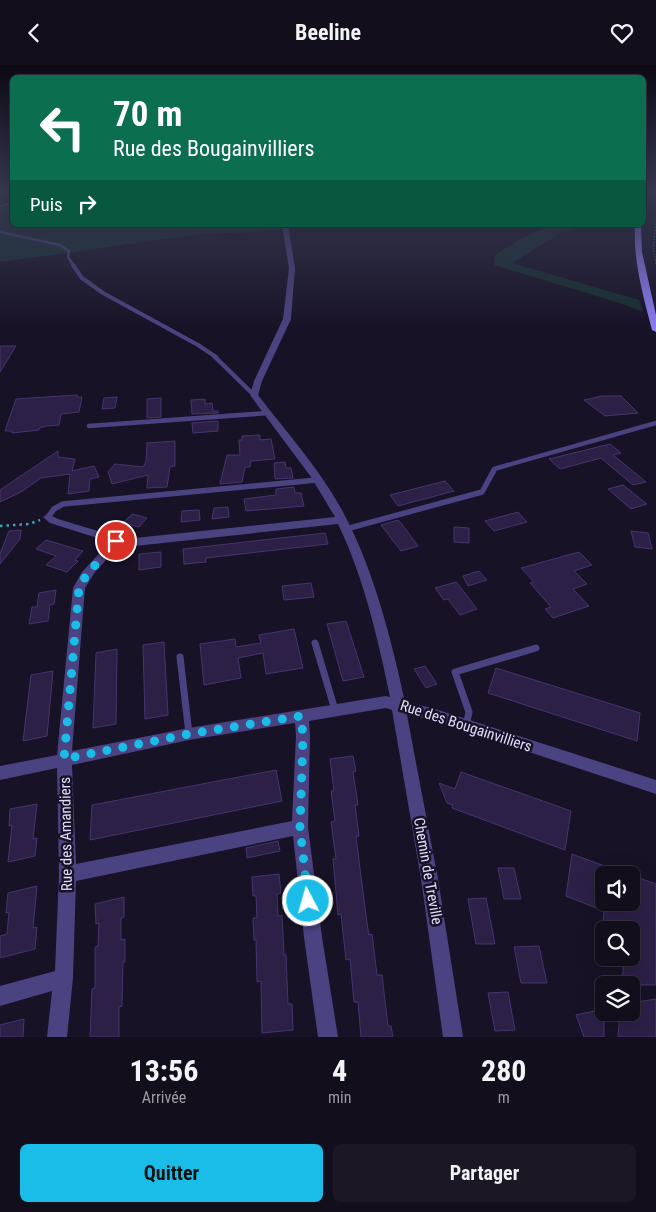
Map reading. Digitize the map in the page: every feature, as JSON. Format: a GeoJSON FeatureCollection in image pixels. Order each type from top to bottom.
{"type":"FeatureCollection","features":[{"type":"Feature","properties":{"kind":"main road"},"geometry":{"type":"LineString","coordinates":[[637,238],[639,264],[656,330]]}},
{"type":"Feature","properties":{"kind":"street"},"geometry":{"type":"LineString","coordinates":[[254,395],[258,381],[287,319],[292,268],[287,238]]}},
{"type":"Feature","properties":{"kind":"street","name":"Chemin de Treville"},"geometry":{"type":"LineString","coordinates":[[254,395],[317,480],[343,525],[372,600],[399,705],[437,916],[453,1037]]}},
{"type":"Feature","properties":{"kind":"street"},"geometry":{"type":"LineString","coordinates":[[48,517],[54,521],[116,541],[135,542],[343,525]]}},
{"type":"Feature","properties":{"kind":"street","name":"Rue des Amandiers"},"geometry":{"type":"LineString","coordinates":[[57,1037],[64,978],[68,874],[64,759],[79,588],[82,580],[108,553],[116,541]]}},
{"type":"Feature","properties":{"kind":"street","name":"Rue des Bougainvilliers"},"geometry":{"type":"LineString","coordinates":[[0,773],[189,734],[386,701],[407,709],[432,713],[466,726],[656,787]]}},
{"type":"Feature","properties":{"kind":"street"},"geometry":{"type":"LineString","coordinates":[[301,716],[303,736],[300,827],[312,937],[328,1037]]}},
{"type":"Feature","properties":{"kind":"street"},"geometry":{"type":"LineString","coordinates":[[68,874],[300,827]]}},
{"type":"Feature","properties":{"kind":"street"},"geometry":{"type":"LineString","coordinates":[[0,996],[64,978]]}},
{"type":"Feature","properties":{"kind":"lane"},"geometry":{"type":"LineString","coordinates":[[29,238],[60,245],[69,251],[68,257],[82,278],[103,293],[198,345],[217,358],[254,395]]}},
{"type":"Feature","properties":{"kind":"lane"},"geometry":{"type":"LineString","coordinates":[[89,427],[268,413]]}},
{"type":"Feature","properties":{"kind":"lane"},"geometry":{"type":"LineString","coordinates":[[343,525],[482,492],[494,469],[656,423]]}},
{"type":"Feature","properties":{"kind":"lane"},"geometry":{"type":"LineString","coordinates":[[48,517],[54,509],[63,504],[317,480]]}},
{"type":"Feature","properties":{"kind":"lane"},"geometry":{"type":"LineString","coordinates":[[316,643],[335,710]]}},
{"type":"Feature","properties":{"kind":"lane"},"geometry":{"type":"LineString","coordinates":[[466,726],[469,712],[455,672],[536,648]]}},
{"type":"Feature","properties":{"kind":"lane"},"geometry":{"type":"LineString","coordinates":[[180,657],[189,734]]}},
{"type":"Feature","properties":{"kind":"path"},"geometry":{"type":"LineString","coordinates":[[655,238],[656,264]]}},
{"type":"Feature","properties":{"kind":"path"},"geometry":{"type":"LineString","coordinates":[[0,526],[28,524],[48,517]]}},
{"type":"Feature","properties":{"kind":"green space"},"geometry":{"type":"Polygon","coordinates":[[[0,238],[170,238],[0,262],[0,238]]]}},
{"type":"Feature","properties":{"kind":"green space"},"geometry":{"type":"Polygon","coordinates":[[[521,238],[552,238],[512,263],[639,300],[643,312],[623,304],[494,265],[495,255],[521,238]]]}},
{"type":"Feature","properties":{"kind":"building"},"geometry":{"type":"Polygon","coordinates":[[[0,346],[16,346],[0,372],[0,346]]]}},
{"type":"Feature","properties":{"kind":"building"},"geometry":{"type":"Polygon","coordinates":[[[77,395],[77,397],[82,397],[79,412],[61,414],[59,425],[39,428],[39,430],[12,433],[12,431],[5,431],[16,399],[77,395]]]}},
{"type":"Feature","properties":{"kind":"building"},"geometry":{"type":"Polygon","coordinates":[[[602,396],[621,396],[638,413],[605,416],[584,400],[602,396]]]}},
{"type":"Feature","properties":{"kind":"building"},"geometry":{"type":"Polygon","coordinates":[[[117,397],[115,408],[102,409],[104,398],[117,397]]]}},
{"type":"Feature","properties":{"kind":"building"},"geometry":{"type":"Polygon","coordinates":[[[161,398],[161,417],[147,418],[147,399],[161,398]]]}},
{"type":"Feature","properties":{"kind":"building"},"geometry":{"type":"Polygon","coordinates":[[[205,399],[205,404],[212,403],[213,411],[218,411],[218,413],[192,414],[191,400],[205,399]]]}},
{"type":"Feature","properties":{"kind":"building"},"geometry":{"type":"Polygon","coordinates":[[[218,421],[218,431],[193,433],[192,423],[218,421]]]}},
{"type":"Feature","properties":{"kind":"building"},"geometry":{"type":"Polygon","coordinates":[[[260,435],[260,440],[271,439],[275,459],[251,461],[250,467],[245,467],[242,482],[220,484],[227,455],[240,455],[239,440],[242,440],[242,436],[260,435]]]}},
{"type":"Feature","properties":{"kind":"building"},"geometry":{"type":"Polygon","coordinates":[[[175,441],[175,466],[170,467],[167,487],[147,488],[148,475],[112,484],[108,472],[115,464],[143,467],[146,462],[147,443],[175,441]]]}},
{"type":"Feature","properties":{"kind":"building"},"geometry":{"type":"Polygon","coordinates":[[[610,444],[621,453],[613,455],[646,482],[633,485],[601,458],[560,469],[549,459],[610,444]]]}},
{"type":"Feature","properties":{"kind":"building"},"geometry":{"type":"Polygon","coordinates":[[[58,451],[58,457],[75,459],[72,471],[94,466],[99,477],[90,479],[89,491],[68,494],[70,474],[41,478],[21,492],[0,502],[0,490],[58,451]]]}},
{"type":"Feature","properties":{"kind":"building"},"geometry":{"type":"Polygon","coordinates":[[[285,462],[286,468],[291,468],[293,478],[275,479],[274,463],[285,462]]]}},
{"type":"Feature","properties":{"kind":"building"},"geometry":{"type":"Polygon","coordinates":[[[445,481],[454,491],[398,506],[390,495],[445,481]]]}},
{"type":"Feature","properties":{"kind":"building"},"geometry":{"type":"Polygon","coordinates":[[[623,485],[647,504],[631,509],[608,489],[623,485]]]}},
{"type":"Feature","properties":{"kind":"building"},"geometry":{"type":"Polygon","coordinates":[[[294,487],[295,493],[301,493],[304,506],[246,511],[244,499],[276,495],[276,489],[294,487]]]}},
{"type":"Feature","properties":{"kind":"building"},"geometry":{"type":"Polygon","coordinates":[[[228,507],[229,517],[212,519],[214,508],[228,507]]]}},
{"type":"Feature","properties":{"kind":"building"},"geometry":{"type":"Polygon","coordinates":[[[199,510],[200,520],[181,522],[182,511],[199,510]]]}},
{"type":"Feature","properties":{"kind":"building"},"geometry":{"type":"Polygon","coordinates":[[[518,512],[527,522],[494,531],[485,521],[518,512]]]}},
{"type":"Feature","properties":{"kind":"building"},"geometry":{"type":"Polygon","coordinates":[[[132,514],[147,518],[139,527],[123,523],[132,514]]]}},
{"type":"Feature","properties":{"kind":"building"},"geometry":{"type":"Polygon","coordinates":[[[398,520],[418,546],[401,551],[381,525],[398,520]]]}},
{"type":"Feature","properties":{"kind":"building"},"geometry":{"type":"Polygon","coordinates":[[[454,527],[469,528],[469,543],[454,542],[454,527]]]}},
{"type":"Feature","properties":{"kind":"building"},"geometry":{"type":"Polygon","coordinates":[[[21,530],[20,539],[0,564],[0,554],[9,531],[21,530]]]}},
{"type":"Feature","properties":{"kind":"building"},"geometry":{"type":"Polygon","coordinates":[[[631,531],[648,533],[652,549],[635,547],[631,531]]]}},
{"type":"Feature","properties":{"kind":"building"},"geometry":{"type":"Polygon","coordinates":[[[325,533],[328,544],[206,558],[206,562],[184,564],[183,549],[325,533]]]}},
{"type":"Feature","properties":{"kind":"building"},"geometry":{"type":"Polygon","coordinates":[[[46,540],[83,551],[75,560],[78,561],[67,572],[46,565],[56,556],[36,549],[46,540]]]}},
{"type":"Feature","properties":{"kind":"building"},"geometry":{"type":"Polygon","coordinates":[[[161,552],[161,567],[139,570],[139,554],[161,552]]]}},
{"type":"Feature","properties":{"kind":"building"},"geometry":{"type":"Polygon","coordinates":[[[579,552],[592,565],[574,571],[587,584],[573,589],[589,606],[553,618],[545,609],[551,607],[530,583],[534,582],[521,568],[579,552]]]}},
{"type":"Feature","properties":{"kind":"building"},"geometry":{"type":"Polygon","coordinates":[[[479,571],[487,580],[468,586],[463,576],[479,571]]]}},
{"type":"Feature","properties":{"kind":"building"},"geometry":{"type":"Polygon","coordinates":[[[456,582],[477,609],[460,615],[448,599],[444,600],[435,588],[456,582]]]}},
{"type":"Feature","properties":{"kind":"building"},"geometry":{"type":"Polygon","coordinates":[[[311,583],[314,597],[284,600],[282,586],[311,583]]]}},
{"type":"Feature","properties":{"kind":"building"},"geometry":{"type":"Polygon","coordinates":[[[56,590],[54,604],[50,605],[48,621],[29,624],[32,607],[37,607],[39,593],[56,590]]]}},
{"type":"Feature","properties":{"kind":"building"},"geometry":{"type":"Polygon","coordinates":[[[346,621],[364,677],[343,681],[327,624],[346,621]]]}},
{"type":"Feature","properties":{"kind":"building"},"geometry":{"type":"Polygon","coordinates":[[[294,629],[303,668],[266,674],[263,653],[238,658],[241,678],[204,685],[200,644],[235,639],[236,647],[261,643],[259,635],[294,629]]]}},
{"type":"Feature","properties":{"kind":"building"},"geometry":{"type":"Polygon","coordinates":[[[164,642],[168,715],[145,719],[143,645],[164,642]]]}},
{"type":"Feature","properties":{"kind":"building"},"geometry":{"type":"Polygon","coordinates":[[[117,649],[116,724],[93,728],[96,653],[117,649]]]}},
{"type":"Feature","properties":{"kind":"building"},"geometry":{"type":"Polygon","coordinates":[[[425,666],[437,684],[426,688],[414,669],[425,666]]]}},
{"type":"Feature","properties":{"kind":"building"},"geometry":{"type":"Polygon","coordinates":[[[496,668],[640,713],[637,741],[488,693],[496,668]]]}},
{"type":"Feature","properties":{"kind":"building"},"geometry":{"type":"Polygon","coordinates":[[[53,671],[47,736],[23,741],[31,675],[53,671]]]}},
{"type":"Feature","properties":{"kind":"building"},"geometry":{"type":"Polygon","coordinates":[[[353,756],[356,771],[353,772],[358,805],[355,805],[359,836],[356,837],[367,923],[369,935],[372,934],[377,975],[382,975],[388,1026],[391,1026],[393,1037],[361,1037],[358,1002],[354,1002],[350,959],[346,960],[341,914],[338,915],[333,859],[336,859],[331,822],[335,821],[331,791],[334,791],[330,759],[353,756]]]}},
{"type":"Feature","properties":{"kind":"building"},"geometry":{"type":"Polygon","coordinates":[[[276,770],[282,801],[90,840],[92,805],[276,770]]]}},
{"type":"Feature","properties":{"kind":"building"},"geometry":{"type":"Polygon","coordinates":[[[461,772],[571,811],[565,850],[452,808],[453,805],[447,803],[439,783],[455,789],[461,772]]]}},
{"type":"Feature","properties":{"kind":"building"},"geometry":{"type":"Polygon","coordinates":[[[37,804],[33,839],[37,838],[35,856],[8,862],[12,825],[9,826],[10,809],[37,804]]]}},
{"type":"Feature","properties":{"kind":"building"},"geometry":{"type":"Polygon","coordinates":[[[278,841],[280,851],[247,858],[246,848],[278,841]]]}},
{"type":"Feature","properties":{"kind":"building"},"geometry":{"type":"Polygon","coordinates":[[[572,854],[604,866],[595,866],[595,907],[566,896],[572,854]]]}},
{"type":"Feature","properties":{"kind":"building"},"geometry":{"type":"Polygon","coordinates":[[[498,868],[514,868],[521,899],[504,899],[498,868]]]}},
{"type":"Feature","properties":{"kind":"building"},"geometry":{"type":"Polygon","coordinates":[[[279,874],[281,893],[277,894],[278,916],[282,915],[288,1004],[292,1004],[293,1030],[262,1033],[261,981],[257,982],[256,940],[254,940],[253,918],[257,918],[256,896],[253,896],[252,877],[279,874]]]}},
{"type":"Feature","properties":{"kind":"building"},"geometry":{"type":"Polygon","coordinates":[[[640,878],[656,884],[656,985],[640,985],[640,976],[623,976],[623,966],[640,966],[640,921],[603,921],[604,911],[640,911],[640,878]]]}},
{"type":"Feature","properties":{"kind":"building"},"geometry":{"type":"Polygon","coordinates":[[[37,886],[33,928],[37,927],[35,949],[0,958],[0,936],[7,934],[9,912],[6,913],[8,893],[37,886]]]}},
{"type":"Feature","properties":{"kind":"building"},"geometry":{"type":"Polygon","coordinates":[[[124,897],[124,917],[121,918],[121,940],[125,939],[125,962],[123,962],[122,1006],[119,1007],[119,1037],[90,1037],[92,989],[95,988],[95,947],[98,946],[99,923],[96,924],[95,904],[124,897]]]}},
{"type":"Feature","properties":{"kind":"building"},"geometry":{"type":"Polygon","coordinates":[[[486,898],[495,944],[476,944],[468,899],[486,898]]]}},
{"type":"Feature","properties":{"kind":"building"},"geometry":{"type":"Polygon","coordinates":[[[539,946],[547,983],[521,983],[514,947],[539,946]]]}},
{"type":"Feature","properties":{"kind":"building"},"geometry":{"type":"Polygon","coordinates":[[[508,992],[515,1030],[495,1031],[488,993],[508,992]]]}},
{"type":"Feature","properties":{"kind":"building"},"geometry":{"type":"Polygon","coordinates":[[[656,999],[656,1037],[618,1037],[619,1021],[640,1021],[640,1002],[656,999]]]}},
{"type":"Feature","properties":{"kind":"building"},"geometry":{"type":"Polygon","coordinates":[[[595,1011],[595,1021],[604,1021],[604,1037],[584,1037],[576,1015],[595,1011]]]}},
{"type":"Feature","properties":{"kind":"building"},"geometry":{"type":"Polygon","coordinates":[[[24,1019],[23,1037],[0,1037],[0,1025],[24,1019]]]}},
{"type":"Feature","properties":{"kind":"route"},"geometry":{"type":"LineString","coordinates":[[116,541],[108,553],[82,580],[79,588],[64,759],[189,734],[301,716],[303,736],[300,827],[308,901]]}}]}
